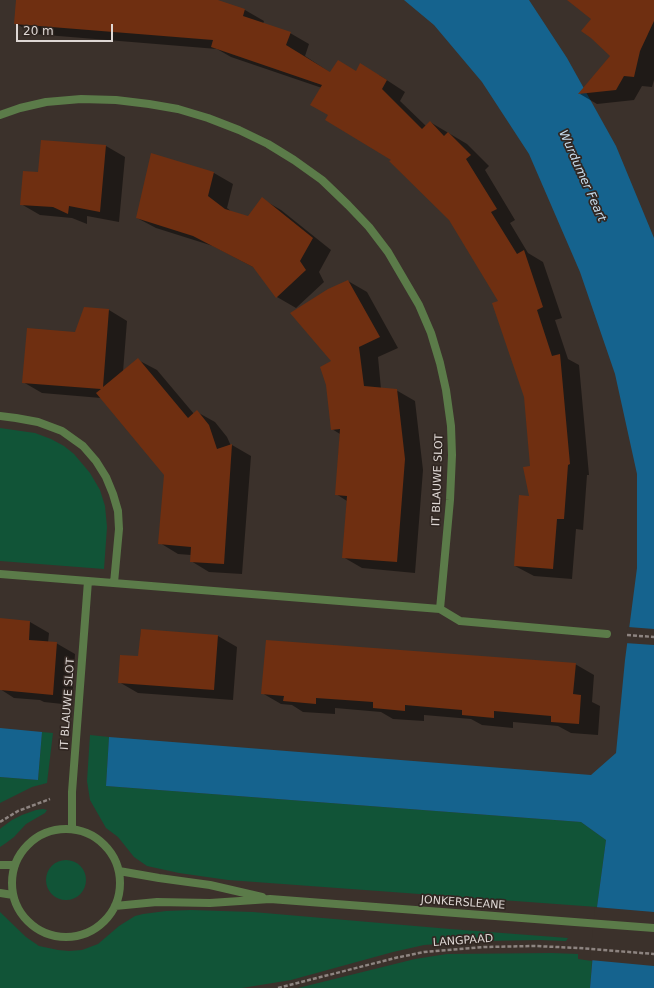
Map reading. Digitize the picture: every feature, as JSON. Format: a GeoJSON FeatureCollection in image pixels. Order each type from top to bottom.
{"type":"FeatureCollection","features":[{"type":"Feature","properties":{"kind":"street","name":"IT BLAUWE SLOT"},"geometry":{"type":"LineString","coordinates":[[0,115],[20,108],[46,102],[81,99],[116,100],[149,104],[208,118],[239,130],[268,144],[294,160],[322,180],[369,227],[388,252],[419,305],[431,333],[446,390],[451,426],[452,455],[450,500],[440,609]]}},
{"type":"Feature","properties":{"kind":"street"},"geometry":{"type":"LineString","coordinates":[[0,416],[38,422],[62,431],[83,446],[96,461],[106,477],[118,511],[119,529],[114,584]]}},
{"type":"Feature","properties":{"kind":"street"},"geometry":{"type":"LineString","coordinates":[[0,574],[440,609],[460,621],[607,634]]}},
{"type":"Feature","properties":{"kind":"street","name":"IT BLAUWE SLOT"},"geometry":{"type":"LineString","coordinates":[[72,829],[72,792],[88,581]]}},
{"type":"Feature","properties":{"kind":"street"},"geometry":{"type":"LineString","coordinates":[[60,829],[72,829],[85,832],[97,838],[107,847],[114,858],[119,871],[120,889],[115,906],[104,922],[88,932],[69,937],[50,935],[33,926],[20,912],[13,895],[12,880],[15,865],[20,854],[37,838],[48,832],[60,829]]}},
{"type":"Feature","properties":{"kind":"street"},"geometry":{"type":"LineString","coordinates":[[0,866],[15,865]]}},
{"type":"Feature","properties":{"kind":"street","name":"JONKERSLEANE"},"geometry":{"type":"LineString","coordinates":[[119,871],[210,885],[270,899]]}},
{"type":"Feature","properties":{"kind":"street"},"geometry":{"type":"LineString","coordinates":[[0,892],[13,895]]}},
{"type":"Feature","properties":{"kind":"street","name":"JONKERSLEANE"},"geometry":{"type":"LineString","coordinates":[[115,906],[157,902],[210,903],[270,899],[654,928]]}},
{"type":"Feature","properties":{"kind":"path"},"geometry":{"type":"LineString","coordinates":[[622,635],[654,637]]}},
{"type":"Feature","properties":{"kind":"path"},"geometry":{"type":"LineString","coordinates":[[0,822],[18,811],[48,799],[72,792]]}},
{"type":"Feature","properties":{"kind":"path","name":"LANGPAAD"},"geometry":{"type":"LineString","coordinates":[[278,988],[424,952],[484,947],[535,946],[654,954]]}},
{"type":"Feature","properties":{"kind":"green space"},"geometry":{"type":"Polygon","coordinates":[[[0,428],[35,433],[51,439],[64,446],[74,454],[90,473],[100,490],[105,506],[107,527],[104,569],[0,561],[0,428]]]}},
{"type":"Feature","properties":{"kind":"green space"},"geometry":{"type":"Polygon","coordinates":[[[42,732],[53,733],[47,783],[32,787],[0,803],[0,777],[38,780],[42,732]]]}},
{"type":"Feature","properties":{"kind":"green space"},"geometry":{"type":"Polygon","coordinates":[[[90,735],[109,737],[106,786],[581,822],[606,840],[597,907],[228,880],[179,873],[147,866],[134,857],[118,837],[106,828],[90,800],[87,781],[90,735]]]}},
{"type":"Feature","properties":{"kind":"green space"},"geometry":{"type":"Polygon","coordinates":[[[43,809],[47,810],[45,813],[26,824],[14,837],[0,847],[1,828],[22,815],[43,809]]]}},
{"type":"Feature","properties":{"kind":"green space"},"geometry":{"type":"Polygon","coordinates":[[[70,860],[77,863],[83,869],[86,880],[85,888],[77,897],[70,900],[62,900],[55,897],[47,888],[46,876],[49,869],[58,861],[70,860]]]}},
{"type":"Feature","properties":{"kind":"green space"},"geometry":{"type":"Polygon","coordinates":[[[191,910],[253,912],[568,938],[566,941],[482,941],[424,945],[291,980],[242,988],[0,988],[0,912],[26,937],[39,946],[69,951],[82,950],[98,944],[119,926],[135,916],[166,911],[191,910]]]}},
{"type":"Feature","properties":{"kind":"green space"},"geometry":{"type":"Polygon","coordinates":[[[447,954],[578,954],[578,959],[592,961],[590,988],[298,988],[415,959],[447,954]]]}},
{"type":"Feature","properties":{"kind":"water","name":"Wurdumer Feart"},"geometry":{"type":"Polygon","coordinates":[[[404,0],[529,0],[567,58],[616,146],[654,238],[654,988],[590,988],[597,907],[606,840],[581,822],[106,786],[109,737],[591,775],[616,753],[625,660],[637,568],[637,474],[615,374],[580,272],[529,154],[482,82],[434,25],[404,0]]]}},
{"type":"Feature","properties":{"kind":"water"},"geometry":{"type":"Polygon","coordinates":[[[0,728],[42,732],[38,780],[0,777],[0,728]]]}},
{"type":"Feature","properties":{"kind":"pier"},"geometry":{"type":"Polygon","coordinates":[[[628,627],[654,629],[654,645],[625,643],[628,627]]]}},
{"type":"Feature","properties":{"kind":"pier"},"geometry":{"type":"Polygon","coordinates":[[[595,907],[654,912],[654,966],[590,960],[595,907]]]}},
{"type":"Feature","properties":{"kind":"building"},"geometry":{"type":"Polygon","coordinates":[[[16,0],[218,0],[245,9],[243,16],[291,32],[286,45],[330,72],[338,60],[356,71],[360,63],[387,80],[382,89],[422,129],[430,121],[444,136],[448,132],[471,155],[466,159],[497,209],[491,212],[517,254],[524,250],[543,307],[537,310],[552,356],[560,354],[570,464],[568,465],[564,519],[557,519],[553,569],[514,566],[519,495],[529,496],[523,467],[530,466],[524,397],[492,303],[498,301],[449,220],[389,161],[391,160],[325,120],[328,115],[310,105],[322,85],[211,47],[213,40],[14,24],[16,0]]]}},
{"type":"Feature","properties":{"kind":"building"},"geometry":{"type":"Polygon","coordinates":[[[567,0],[654,0],[654,21],[640,51],[634,77],[624,76],[616,90],[578,94],[610,56],[591,38],[581,31],[591,19],[567,0]]]}},
{"type":"Feature","properties":{"kind":"building"},"geometry":{"type":"Polygon","coordinates":[[[41,140],[106,145],[100,212],[69,206],[68,214],[53,207],[20,205],[23,171],[38,172],[41,140]]]}},
{"type":"Feature","properties":{"kind":"building"},"geometry":{"type":"Polygon","coordinates":[[[151,153],[214,172],[208,196],[225,209],[248,216],[262,197],[313,238],[300,261],[306,270],[276,298],[253,267],[193,236],[136,218],[151,153]]]}},
{"type":"Feature","properties":{"kind":"building"},"geometry":{"type":"Polygon","coordinates":[[[348,280],[380,337],[359,347],[364,386],[397,389],[405,459],[397,562],[342,558],[347,496],[335,495],[340,429],[331,430],[326,385],[320,367],[331,361],[290,313],[328,289],[348,280]]]}},
{"type":"Feature","properties":{"kind":"building"},"geometry":{"type":"Polygon","coordinates":[[[84,307],[109,309],[103,387],[138,358],[188,418],[197,410],[209,425],[217,449],[232,444],[224,564],[190,562],[191,547],[158,544],[164,475],[96,393],[101,389],[22,383],[27,328],[75,332],[84,307]]]}},
{"type":"Feature","properties":{"kind":"building"},"geometry":{"type":"Polygon","coordinates":[[[0,618],[30,621],[29,640],[57,642],[53,695],[0,690],[0,618]]]}},
{"type":"Feature","properties":{"kind":"building"},"geometry":{"type":"Polygon","coordinates":[[[141,629],[218,635],[214,690],[118,683],[120,655],[138,656],[141,629]]]}},
{"type":"Feature","properties":{"kind":"building"},"geometry":{"type":"Polygon","coordinates":[[[266,640],[576,663],[573,694],[581,695],[579,724],[551,722],[551,716],[494,711],[494,718],[462,715],[462,710],[405,705],[405,711],[373,708],[373,702],[316,698],[316,704],[283,701],[284,696],[261,694],[266,640]]]}}]}
